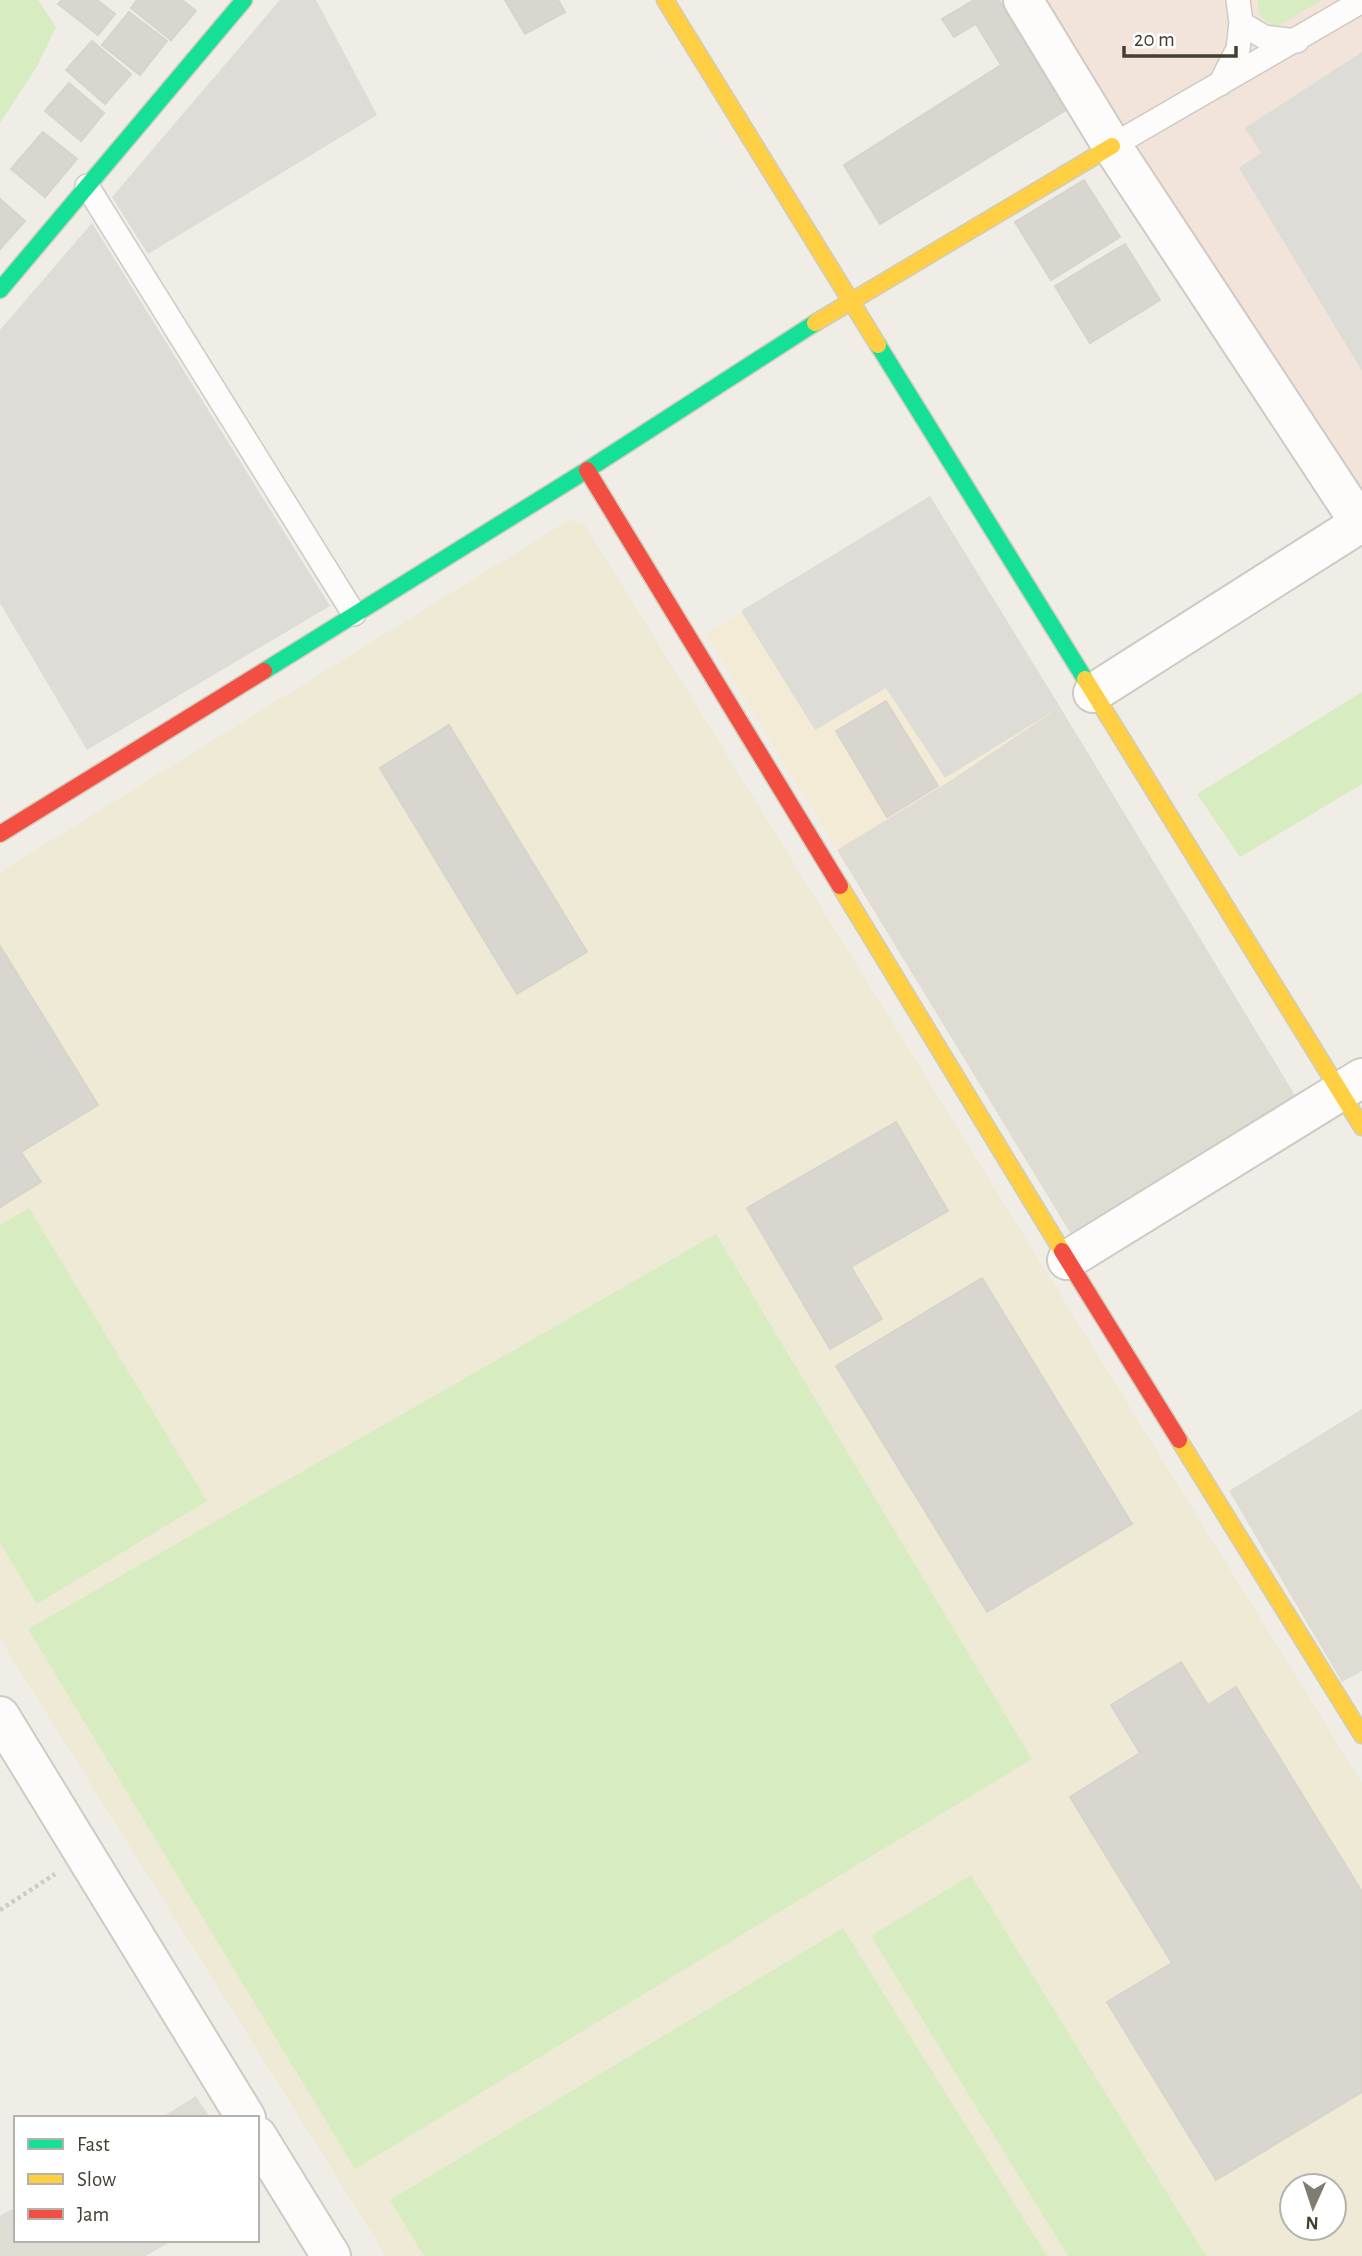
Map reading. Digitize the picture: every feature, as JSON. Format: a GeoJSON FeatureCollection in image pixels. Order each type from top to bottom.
{"type":"FeatureCollection","features":[{"type":"Feature","properties":{"kind":"street"},"geometry":{"type":"LineString","coordinates":[[665,0],[1093,693],[1351,1084],[1362,1127]]}},
{"type":"Feature","properties":{"kind":"street"},"geometry":{"type":"LineString","coordinates":[[1023,0],[1112,146],[1362,524],[1093,693]]}},
{"type":"Feature","properties":{"kind":"street"},"geometry":{"type":"LineString","coordinates":[[0,290],[87,186],[230,5]]}},
{"type":"Feature","properties":{"kind":"street"},"geometry":{"type":"LineString","coordinates":[[0,834],[587,470],[852,299],[1112,146]]}},
{"type":"Feature","properties":{"kind":"street"},"geometry":{"type":"LineString","coordinates":[[587,470],[1067,1260],[1362,1735]]}},
{"type":"Feature","properties":{"kind":"street"},"geometry":{"type":"LineString","coordinates":[[1067,1260],[1351,1084]]}},
{"type":"Feature","properties":{"kind":"street"},"geometry":{"type":"LineString","coordinates":[[0,1716],[245,2116]]}},
{"type":"Feature","properties":{"kind":"street"},"geometry":{"type":"LineString","coordinates":[[259,2139],[331,2256]]}},
{"type":"Feature","properties":{"kind":"lane"},"geometry":{"type":"LineString","coordinates":[[1112,146],[1362,1]]}},
{"type":"Feature","properties":{"kind":"lane"},"geometry":{"type":"LineString","coordinates":[[1220,84],[1238,49],[1239,11]]}},
{"type":"Feature","properties":{"kind":"lane"},"geometry":{"type":"LineString","coordinates":[[1239,11],[1264,37],[1297,41]]}},
{"type":"Feature","properties":{"kind":"lane"},"geometry":{"type":"LineString","coordinates":[[87,186],[354,614]]}},
{"type":"Feature","properties":{"kind":"path"},"geometry":{"type":"LineString","coordinates":[[0,1910],[84,1856]]}},
{"type":"Feature","properties":{"kind":"shaded area"},"geometry":{"type":"Polygon","coordinates":[[[280,0],[316,0],[377,115],[148,254],[112,197],[280,0]]]}},
{"type":"Feature","properties":{"kind":"shaded area"},"geometry":{"type":"Polygon","coordinates":[[[1045,0],[1362,0],[1362,491],[1350,490],[1045,0]]]}},
{"type":"Feature","properties":{"kind":"shaded area"},"geometry":{"type":"Polygon","coordinates":[[[1362,52],[1362,371],[1239,168],[1261,153],[1245,128],[1362,52]]]}},
{"type":"Feature","properties":{"kind":"shaded area"},"geometry":{"type":"Polygon","coordinates":[[[92,223],[330,606],[87,750],[0,603],[0,330],[92,223]]]}},
{"type":"Feature","properties":{"kind":"shaded area"},"geometry":{"type":"Polygon","coordinates":[[[930,496],[1060,707],[950,781],[837,850],[706,634],[930,496]]]}},
{"type":"Feature","properties":{"kind":"shaded area"},"geometry":{"type":"Polygon","coordinates":[[[930,496],[1060,707],[945,778],[886,688],[815,730],[741,611],[930,496]]]}},
{"type":"Feature","properties":{"kind":"shaded area"},"geometry":{"type":"Polygon","coordinates":[[[569,520],[585,525],[1362,1783],[1362,2256],[386,2256],[0,1639],[0,872],[569,520]]]}},
{"type":"Feature","properties":{"kind":"shaded area"},"geometry":{"type":"Polygon","coordinates":[[[1060,707],[1299,1102],[1074,1239],[837,850],[950,781],[1060,707]]]}},
{"type":"Feature","properties":{"kind":"shaded area"},"geometry":{"type":"Polygon","coordinates":[[[1362,1409],[1362,1671],[1342,1682],[1229,1491],[1362,1409]]]}},
{"type":"Feature","properties":{"kind":"shaded area"},"geometry":{"type":"Polygon","coordinates":[[[196,2096],[209,2116],[164,2116],[196,2096]]]}},
{"type":"Feature","properties":{"kind":"shaded area"},"geometry":{"type":"Polygon","coordinates":[[[14,2208],[14,2242],[170,2242],[146,2256],[0,2256],[0,2216],[14,2208]]]}},
{"type":"Feature","properties":{"kind":"green space"},"geometry":{"type":"Polygon","coordinates":[[[0,0],[38,0],[56,27],[36,68],[0,123],[0,0]]]}},
{"type":"Feature","properties":{"kind":"green space"},"geometry":{"type":"Polygon","coordinates":[[[1257,0],[1322,0],[1280,25],[1272,25],[1259,14],[1257,0]]]}},
{"type":"Feature","properties":{"kind":"green space"},"geometry":{"type":"Polygon","coordinates":[[[1362,692],[1362,784],[1240,857],[1197,794],[1362,692]]]}},
{"type":"Feature","properties":{"kind":"green space"},"geometry":{"type":"Polygon","coordinates":[[[29,1208],[207,1501],[37,1604],[0,1543],[0,1225],[29,1208]]]}},
{"type":"Feature","properties":{"kind":"green space"},"geometry":{"type":"Polygon","coordinates":[[[716,1234],[1032,1759],[355,2169],[28,1629],[716,1234]]]}},
{"type":"Feature","properties":{"kind":"green space"},"geometry":{"type":"Polygon","coordinates":[[[971,1875],[1206,2256],[1068,2256],[871,1936],[971,1875]]]}},
{"type":"Feature","properties":{"kind":"green space"},"geometry":{"type":"Polygon","coordinates":[[[843,1928],[1047,2256],[424,2256],[390,2200],[843,1928]]]}},
{"type":"Feature","properties":{"kind":"building"},"geometry":{"type":"Polygon","coordinates":[[[62,0],[97,0],[115,14],[98,35],[58,4],[62,0]]]}},
{"type":"Feature","properties":{"kind":"building"},"geometry":{"type":"Polygon","coordinates":[[[137,0],[182,0],[196,11],[171,40],[131,8],[137,0]]]}},
{"type":"Feature","properties":{"kind":"building"},"geometry":{"type":"Polygon","coordinates":[[[505,0],[558,0],[565,12],[525,34],[505,0]]]}},
{"type":"Feature","properties":{"kind":"building"},"geometry":{"type":"Polygon","coordinates":[[[974,0],[999,0],[1066,110],[880,224],[844,165],[1001,65],[976,24],[954,37],[942,19],[974,0]]]}},
{"type":"Feature","properties":{"kind":"building"},"geometry":{"type":"Polygon","coordinates":[[[129,12],[167,41],[140,75],[102,45],[129,12]]]}},
{"type":"Feature","properties":{"kind":"building"},"geometry":{"type":"Polygon","coordinates":[[[92,41],[131,74],[105,104],[66,70],[92,41]]]}},
{"type":"Feature","properties":{"kind":"building"},"geometry":{"type":"Polygon","coordinates":[[[69,83],[104,113],[81,141],[45,111],[69,83]]]}},
{"type":"Feature","properties":{"kind":"building"},"geometry":{"type":"Polygon","coordinates":[[[43,132],[77,159],[45,197],[11,169],[43,132]]]}},
{"type":"Feature","properties":{"kind":"building"},"geometry":{"type":"Polygon","coordinates":[[[1084,180],[1120,237],[1051,280],[1015,222],[1084,180]]]}},
{"type":"Feature","properties":{"kind":"building"},"geometry":{"type":"Polygon","coordinates":[[[0,199],[25,221],[0,249],[0,199]]]}},
{"type":"Feature","properties":{"kind":"building"},"geometry":{"type":"Polygon","coordinates":[[[1125,244],[1160,300],[1090,343],[1055,286],[1125,244]]]}},
{"type":"Feature","properties":{"kind":"building"},"geometry":{"type":"Polygon","coordinates":[[[886,701],[938,786],[887,817],[836,731],[886,701]]]}},
{"type":"Feature","properties":{"kind":"building"},"geometry":{"type":"Polygon","coordinates":[[[449,725],[587,952],[517,994],[380,768],[449,725]]]}},
{"type":"Feature","properties":{"kind":"building"},"geometry":{"type":"Polygon","coordinates":[[[0,946],[98,1105],[21,1152],[41,1182],[0,1207],[0,946]]]}},
{"type":"Feature","properties":{"kind":"building"},"geometry":{"type":"Polygon","coordinates":[[[896,1122],[948,1211],[851,1267],[882,1319],[830,1349],[747,1208],[896,1122]]]}},
{"type":"Feature","properties":{"kind":"building"},"geometry":{"type":"Polygon","coordinates":[[[982,1278],[1132,1524],[987,1612],[836,1366],[982,1278]]]}},
{"type":"Feature","properties":{"kind":"building"},"geometry":{"type":"Polygon","coordinates":[[[1181,1662],[1208,1705],[1236,1687],[1362,1892],[1362,2092],[1216,2180],[1107,2002],[1172,1963],[1070,1797],[1140,1753],[1111,1705],[1181,1662]]]}},
{"type":"Feature","properties":{"kind":"traffic: fast"},"geometry":{"type":"LineString","coordinates":[[0,290],[244,0]]}},
{"type":"Feature","properties":{"kind":"traffic: fast"},"geometry":{"type":"LineString","coordinates":[[264,671],[587,470],[815,323]]}},
{"type":"Feature","properties":{"kind":"traffic: fast"},"geometry":{"type":"LineString","coordinates":[[878,345],[1085,679]]}},
{"type":"Feature","properties":{"kind":"traffic: slow"},"geometry":{"type":"LineString","coordinates":[[665,0],[878,345]]}},
{"type":"Feature","properties":{"kind":"traffic: slow"},"geometry":{"type":"LineString","coordinates":[[815,323],[1112,146]]}},
{"type":"Feature","properties":{"kind":"traffic: slow"},"geometry":{"type":"LineString","coordinates":[[1085,679],[1362,1127]]}},
{"type":"Feature","properties":{"kind":"traffic: slow"},"geometry":{"type":"LineString","coordinates":[[840,886],[1062,1251]]}},
{"type":"Feature","properties":{"kind":"traffic: slow"},"geometry":{"type":"LineString","coordinates":[[1179,1440],[1362,1735]]}},
{"type":"Feature","properties":{"kind":"traffic: jam"},"geometry":{"type":"LineString","coordinates":[[587,470],[840,886]]}},
{"type":"Feature","properties":{"kind":"traffic: jam"},"geometry":{"type":"LineString","coordinates":[[0,834],[264,671]]}},
{"type":"Feature","properties":{"kind":"traffic: jam"},"geometry":{"type":"LineString","coordinates":[[1062,1251],[1179,1440]]}}]}
